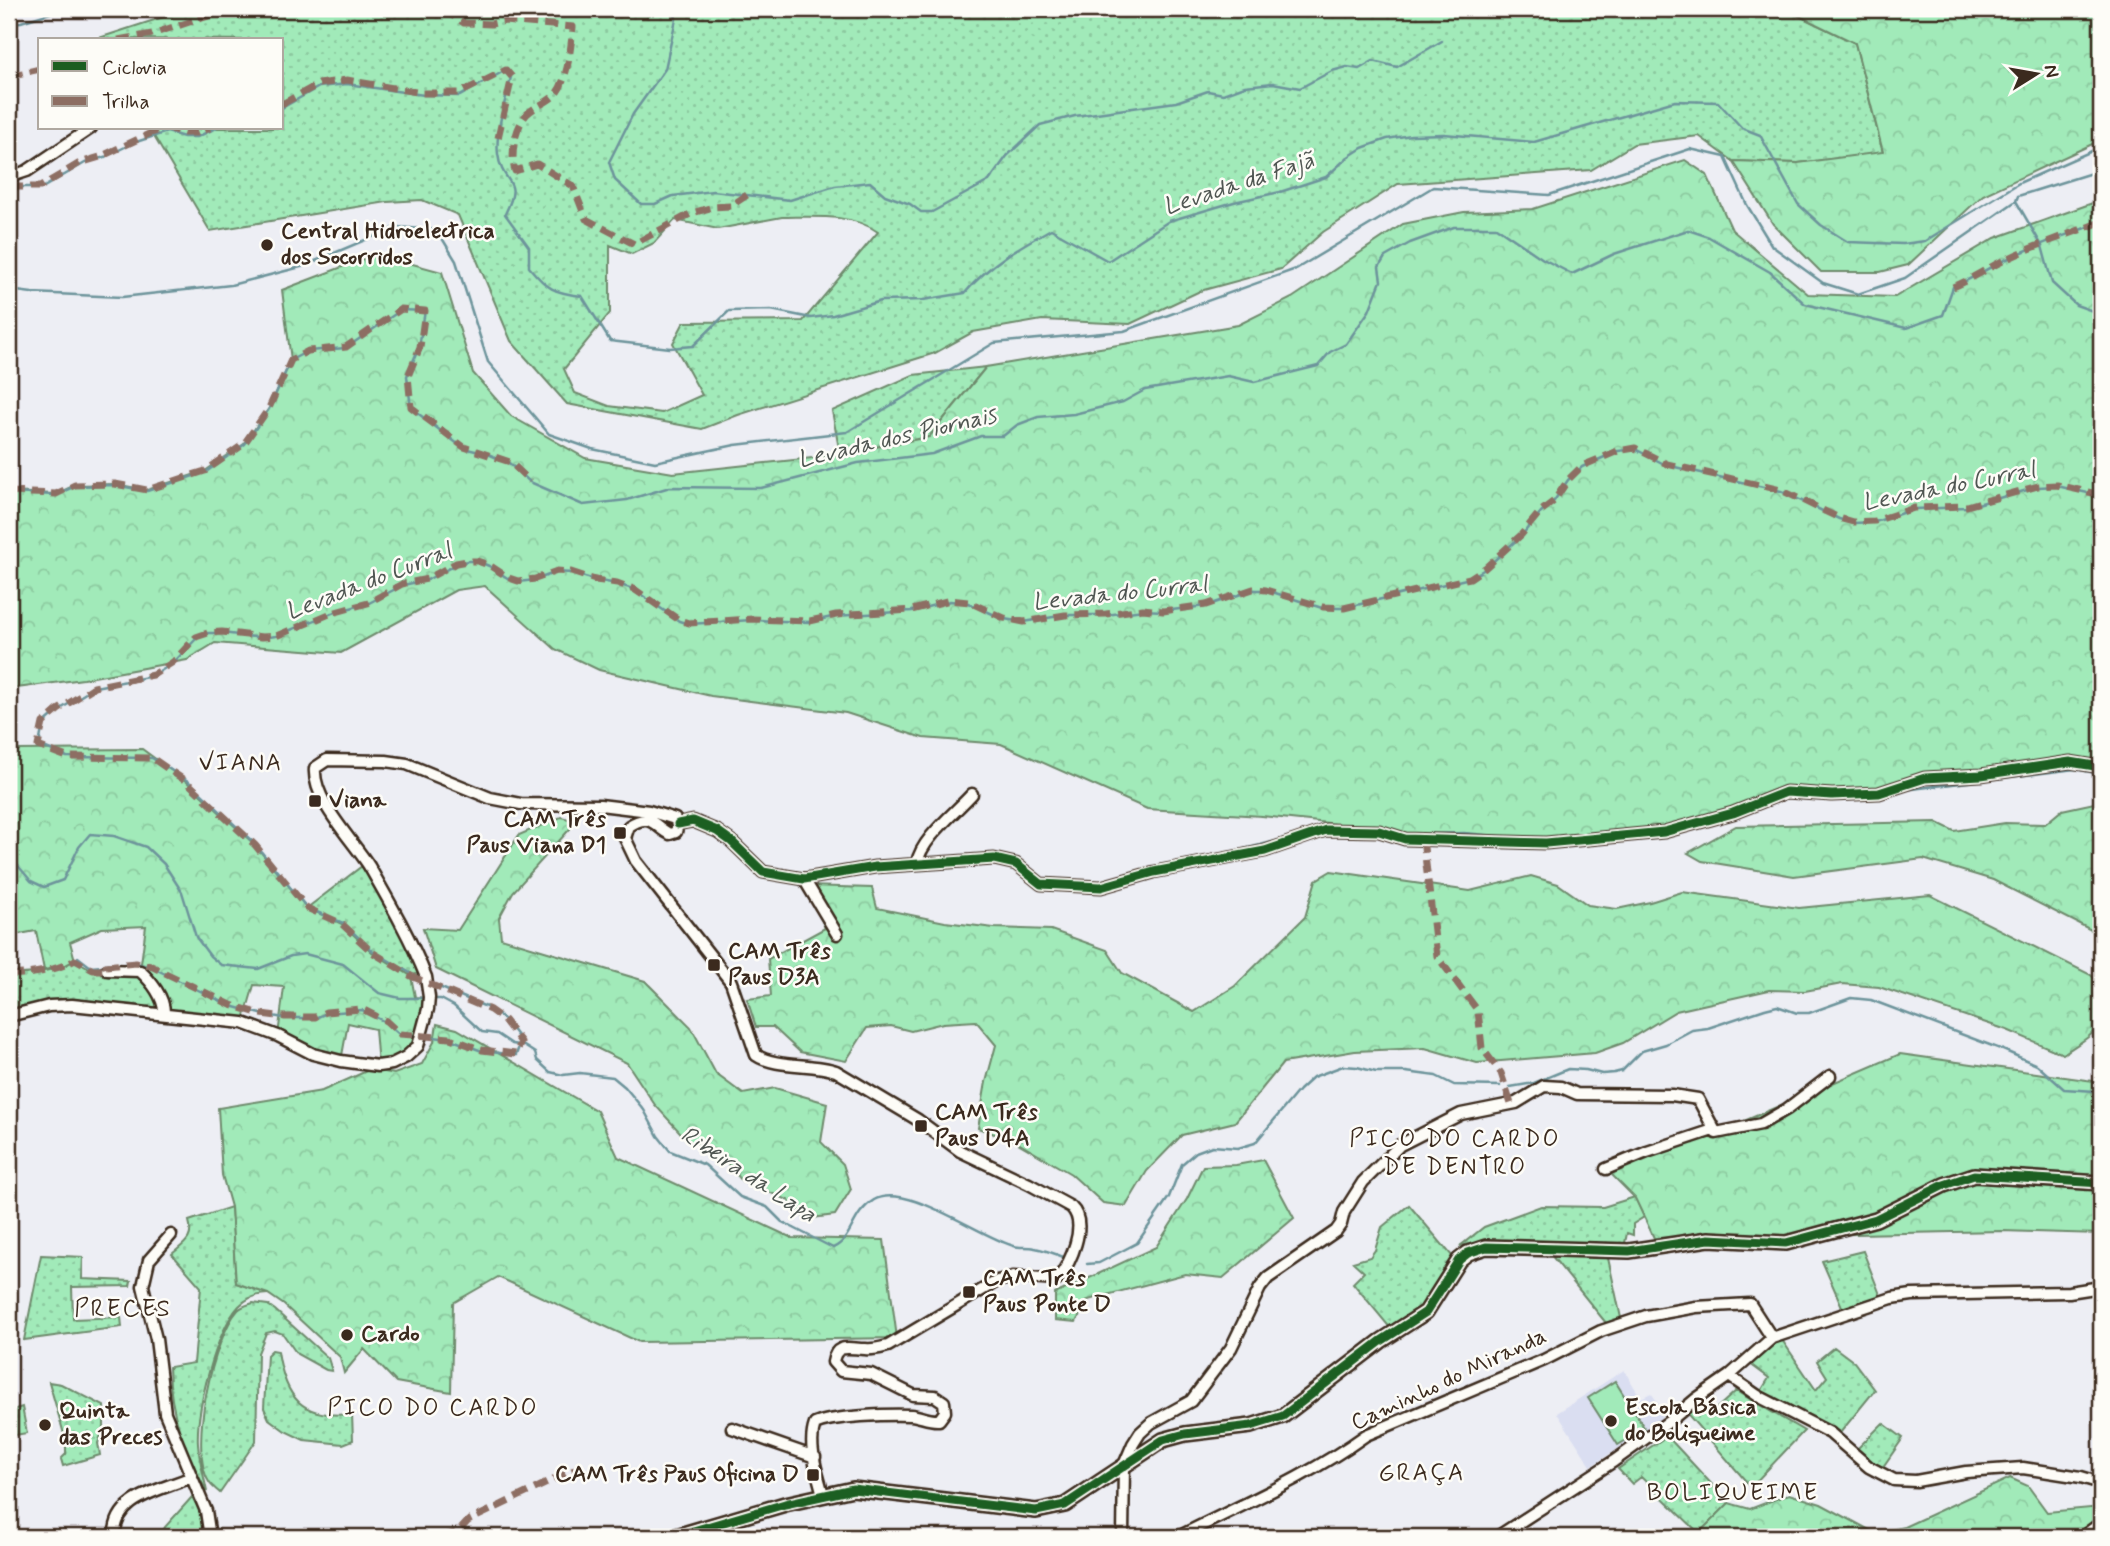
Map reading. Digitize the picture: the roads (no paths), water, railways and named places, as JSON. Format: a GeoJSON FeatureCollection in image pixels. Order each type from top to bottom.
{"type":"FeatureCollection","features":[{"type":"Feature","properties":{"kind":"main road"},"geometry":{"type":"LineString","coordinates":[[674,1537],[853,1489],[995,1507],[1045,1510],[1065,1505],[1149,1447],[1175,1436],[1251,1426],[1283,1416],[1381,1341],[1426,1312],[1459,1260],[1468,1253],[1486,1247],[1629,1251],[1709,1238],[1786,1242],[1876,1219],[1944,1185],[1974,1175],[2101,1183]]}},
{"type":"Feature","properties":{"kind":"street"},"geometry":{"type":"LineString","coordinates":[[9,177],[27,171],[88,130]]}},
{"type":"Feature","properties":{"kind":"street"},"geometry":{"type":"LineString","coordinates":[[9,1016],[57,1005],[243,1023],[278,1036],[313,1054],[370,1065],[392,1064],[413,1052],[420,1040],[429,997],[424,971],[367,864],[323,798],[314,777],[315,768],[327,760],[407,764],[490,798],[520,804],[600,805],[649,811],[675,819],[678,824],[676,832],[670,834],[655,822],[637,822],[626,830],[626,842],[636,861],[731,982],[740,1001],[756,1055],[772,1061],[836,1071],[918,1120],[960,1152],[1029,1184],[1077,1212],[1080,1229],[1057,1280],[1013,1277],[997,1281],[888,1346],[877,1349],[837,1350],[833,1362],[841,1371],[871,1374],[913,1395],[941,1398],[945,1412],[939,1420],[932,1421],[914,1415],[900,1415],[821,1421],[815,1424],[812,1431],[814,1457],[823,1495]]}},
{"type":"Feature","properties":{"kind":"street"},"geometry":{"type":"LineString","coordinates":[[678,824],[693,821],[717,831],[763,872],[804,879],[917,863],[1007,860],[1041,884],[1101,887],[1154,872],[1265,851],[1326,830],[1379,831],[1405,839],[1546,843],[1664,832],[1733,813],[1786,792],[1832,795],[1879,793],[1925,778],[1980,775],[2070,762],[2101,767]]}},
{"type":"Feature","properties":{"kind":"street"},"geometry":{"type":"LineString","coordinates":[[917,863],[925,843],[972,794]]}},
{"type":"Feature","properties":{"kind":"street"},"geometry":{"type":"LineString","coordinates":[[804,879],[837,934]]}},
{"type":"Feature","properties":{"kind":"street"},"geometry":{"type":"LineString","coordinates":[[107,970],[140,971],[163,1002],[164,1014]]}},
{"type":"Feature","properties":{"kind":"street"},"geometry":{"type":"LineString","coordinates":[[1123,1537],[1124,1465],[1140,1433],[1151,1423],[1191,1401],[1231,1348],[1260,1288],[1268,1278],[1336,1231],[1344,1212],[1363,1182],[1400,1145],[1461,1114],[1516,1103],[1544,1086],[1577,1094],[1672,1095],[1698,1099],[1716,1133],[1761,1124],[1787,1109],[1830,1076]]}},
{"type":"Feature","properties":{"kind":"street"},"geometry":{"type":"LineString","coordinates":[[1606,1169],[1713,1130]]}},
{"type":"Feature","properties":{"kind":"street"},"geometry":{"type":"LineString","coordinates":[[9,1196],[9,1212]]}},
{"type":"Feature","properties":{"kind":"street"},"geometry":{"type":"LineString","coordinates":[[171,1235],[149,1260],[143,1286],[156,1339],[165,1413],[206,1511],[210,1537]]}},
{"type":"Feature","properties":{"kind":"street"},"geometry":{"type":"LineString","coordinates":[[1497,1537],[1614,1461],[1729,1376],[1772,1338],[1892,1297],[2068,1292],[2101,1287]]}},
{"type":"Feature","properties":{"kind":"street","name":"Caminho do Miranda"},"geometry":{"type":"LineString","coordinates":[[1178,1537],[1347,1449],[1366,1435],[1544,1360],[1601,1331],[1662,1313],[1696,1307],[1750,1304],[1772,1338]]}},
{"type":"Feature","properties":{"kind":"street"},"geometry":{"type":"LineString","coordinates":[[1729,1376],[1758,1396],[1830,1433],[1870,1467],[1895,1480],[1916,1481],[1966,1472],[2024,1468],[2101,1483]]}},
{"type":"Feature","properties":{"kind":"street"},"geometry":{"type":"LineString","coordinates":[[732,1429],[814,1457]]}},
{"type":"Feature","properties":{"kind":"street"},"geometry":{"type":"LineString","coordinates":[[115,1537],[114,1524],[121,1510],[135,1500],[191,1477]]}},
{"type":"Feature","properties":{"kind":"street"},"geometry":{"type":"LineString","coordinates":[[2082,1537],[2101,1523]]}},
{"type":"Feature","properties":{"kind":"waterway"},"geometry":{"type":"LineString","coordinates":[[9,23],[63,9]]}},
{"type":"Feature","properties":{"kind":"waterway"},"geometry":{"type":"LineString","coordinates":[[674,9],[676,19],[665,69],[633,114],[609,162],[615,180],[641,204],[655,204],[673,196],[713,191],[790,200],[835,186],[870,182],[885,195],[910,204],[921,212],[932,212],[989,181],[1007,156],[1040,125],[1075,116],[1176,102],[1208,91],[1223,94],[1245,86],[1273,83],[1300,88],[1332,71],[1347,67],[1359,69],[1373,61],[1397,67],[1442,41]]}},
{"type":"Feature","properties":{"kind":"waterway","name":"Levada da Fajã"},"geometry":{"type":"LineString","coordinates":[[284,107],[319,87],[347,84],[424,95],[460,96],[504,71],[511,77],[497,145],[500,164],[512,187],[505,214],[529,247],[529,267],[552,289],[582,296],[610,341],[670,348],[693,346],[729,311],[771,310],[811,318],[833,315],[881,301],[923,300],[965,293],[994,265],[1051,229],[1108,261],[1169,221],[1326,177],[1362,148],[1387,139],[1411,135],[1444,134],[1534,142],[1675,101],[1718,102],[1742,128],[1760,135],[1798,204],[1821,225],[1848,242],[1903,244],[1925,241],[2019,183],[2101,147]]}},
{"type":"Feature","properties":{"kind":"waterway","name":"Levada da Fajã"},"geometry":{"type":"LineString","coordinates":[[9,187],[44,187],[85,163],[167,132],[184,137],[197,137],[212,130]]}},
{"type":"Feature","properties":{"kind":"waterway"},"geometry":{"type":"LineString","coordinates":[[9,290],[122,297],[231,285],[301,267],[396,227],[437,230],[456,261],[488,362],[549,434],[592,449],[655,462],[735,445],[847,432],[994,343],[1124,331],[1296,269],[1433,187],[1549,195],[1690,149],[1725,157],[1747,205],[1772,246],[1823,283],[1858,294],[1905,278],[2016,201],[2018,196],[2101,170]]}},
{"type":"Feature","properties":{"kind":"waterway","name":"Ribeira da Lapa"},"geometry":{"type":"LineString","coordinates":[[2016,201],[2042,246],[2052,283],[2076,305],[2101,314]]}},
{"type":"Feature","properties":{"kind":"waterway","name":"Levada dos Piornais"},"geometry":{"type":"LineString","coordinates":[[9,493],[56,495],[75,486],[115,485],[147,491],[206,472],[245,444],[269,409],[291,360],[308,351],[346,348],[401,310],[425,311],[419,347],[407,376],[411,408],[463,448],[509,463],[530,482],[583,505],[627,500],[670,487],[761,488],[858,463],[932,454],[981,436],[1003,436],[1017,425],[1038,417],[1074,414],[1123,402],[1145,390],[1228,376],[1254,382],[1318,366],[1330,352],[1346,344],[1369,311],[1381,281],[1379,267],[1385,257],[1410,243],[1454,227],[1496,227],[1543,259],[1572,274],[1614,254],[1688,230],[1709,237],[1770,272],[1805,304],[1906,328],[1943,315],[1953,287],[2000,262],[2101,222]]}},
{"type":"Feature","properties":{"kind":"waterway","name":"Levada do Curral"},"geometry":{"type":"LineString","coordinates":[[422,980],[373,951],[343,923],[307,908],[255,844],[188,781],[152,758],[67,757],[39,745],[43,724],[59,710],[95,687],[153,676],[173,663],[197,638],[208,633],[262,638],[276,636],[332,613],[369,603],[403,585],[427,580],[467,561],[477,561],[518,582],[535,580],[557,572],[617,584],[633,589],[679,621],[689,624],[752,620],[810,622],[836,616],[912,611],[950,601],[968,603],[1004,619],[1024,622],[1065,615],[1106,615],[1206,606],[1253,590],[1266,590],[1322,608],[1344,608],[1470,578],[1485,569],[1522,535],[1582,467],[1618,451],[1635,449],[1666,465],[1781,491],[1853,523],[1875,522],[1914,509],[1967,507],[2038,487],[2057,486],[2101,496]]}},
{"type":"Feature","properties":{"kind":"waterway"},"geometry":{"type":"LineString","coordinates":[[1904,790],[2075,769],[2101,774]]}},
{"type":"Feature","properties":{"kind":"waterway"},"geometry":{"type":"LineString","coordinates":[[1728,810],[1741,805]]}},
{"type":"Feature","properties":{"kind":"waterway"},"geometry":{"type":"LineString","coordinates":[[1216,856],[1321,827]]}},
{"type":"Feature","properties":{"kind":"waterway"},"geometry":{"type":"LineString","coordinates":[[1428,834],[1464,833],[1508,837]]}},
{"type":"Feature","properties":{"kind":"waterway"},"geometry":{"type":"LineString","coordinates":[[9,855],[31,881],[44,887],[63,880],[79,847],[90,834],[114,836],[146,847],[164,864],[182,892],[196,937],[210,956],[221,965],[258,969],[291,956],[305,954],[343,964],[379,993],[400,998],[425,998]]}},
{"type":"Feature","properties":{"kind":"waterway"},"geometry":{"type":"LineString","coordinates":[[999,856],[1016,859]]}},
{"type":"Feature","properties":{"kind":"waterway"},"geometry":{"type":"LineString","coordinates":[[922,858],[954,857]]}},
{"type":"Feature","properties":{"kind":"waterway"},"geometry":{"type":"LineString","coordinates":[[887,861],[915,859]]}},
{"type":"Feature","properties":{"kind":"waterway"},"geometry":{"type":"LineString","coordinates":[[790,872],[809,873],[863,864]]}},
{"type":"Feature","properties":{"kind":"waterway"},"geometry":{"type":"LineString","coordinates":[[1126,875],[1136,872]]}},
{"type":"Feature","properties":{"kind":"waterway","name":"Levada do Curral"},"geometry":{"type":"LineString","coordinates":[[78,957],[91,967],[136,963],[151,967],[231,1006],[261,1014],[284,1018],[315,1018],[327,1013],[362,1010],[385,1022],[399,1034],[418,1036]]}},
{"type":"Feature","properties":{"kind":"waterway","name":"Levada do Curral"},"geometry":{"type":"LineString","coordinates":[[425,1036],[450,1039],[482,1051],[516,1055],[521,1041],[505,1020],[491,1009],[432,984]]}},
{"type":"Feature","properties":{"kind":"waterway"},"geometry":{"type":"LineString","coordinates":[[1510,1087],[1534,1083],[1568,1069],[1602,1074],[1622,1071],[1642,1051],[1666,1044],[1692,1030],[1708,1028],[1777,1006],[1797,1013],[1809,1013],[1851,998],[1871,1000],[2003,1050],[2037,1065],[2064,1089],[2101,1089]]}},
{"type":"Feature","properties":{"kind":"waterway","name":"Ribeira da Lapa"},"geometry":{"type":"LineString","coordinates":[[431,999],[441,999],[454,1006],[482,1032],[497,1034],[512,1044],[524,1046],[535,1053],[537,1060],[550,1072],[613,1077],[644,1110],[658,1136],[670,1151],[705,1165],[740,1197],[767,1207],[782,1222],[833,1248],[845,1238],[866,1206],[874,1200],[888,1196],[923,1204],[1014,1246],[1032,1247],[1066,1258]]}},
{"type":"Feature","properties":{"kind":"waterway"},"geometry":{"type":"LineString","coordinates":[[1087,1264],[1099,1263],[1137,1243],[1169,1197],[1182,1164],[1196,1152],[1212,1146],[1238,1148],[1255,1143],[1313,1077],[1343,1066],[1376,1072],[1436,1076],[1454,1085],[1500,1086]]}},
{"type":"Feature","properties":{"kind":"place","name":"Central Hidroelectrica dos Socorridos"},"geometry":{"type":"Point","coordinates":[267,245]}},
{"type":"Feature","properties":{"kind":"place","name":"Viana"},"geometry":{"type":"Point","coordinates":[315,801]}},
{"type":"Feature","properties":{"kind":"place","name":"CAM Três Paus Viana D1"},"geometry":{"type":"Point","coordinates":[620,833]}},
{"type":"Feature","properties":{"kind":"place","name":"CAM Três Paus D3A"},"geometry":{"type":"Point","coordinates":[714,965]}},
{"type":"Feature","properties":{"kind":"place","name":"CAM Três Paus D4A"},"geometry":{"type":"Point","coordinates":[921,1126]}},
{"type":"Feature","properties":{"kind":"place","name":"CAM Três Paus Ponte D"},"geometry":{"type":"Point","coordinates":[969,1292]}},
{"type":"Feature","properties":{"kind":"place","name":"Cardo"},"geometry":{"type":"Point","coordinates":[347,1335]}},
{"type":"Feature","properties":{"kind":"place","name":"Escola Básica do Boliqueime"},"geometry":{"type":"Point","coordinates":[1611,1421]}},
{"type":"Feature","properties":{"kind":"place","name":"Quinta das Preces"},"geometry":{"type":"Point","coordinates":[45,1425]}},
{"type":"Feature","properties":{"kind":"place","name":"CAM Três Paus Oficina D"},"geometry":{"type":"Point","coordinates":[813,1475]}},
{"type":"Feature","properties":{"kind":"district","name":"VIANA"},"geometry":{"type":"Point","coordinates":[241,763]}},
{"type":"Feature","properties":{"kind":"district","name":"PICO DO CARDO DE DENTRO"},"geometry":{"type":"Point","coordinates":[1455,1153]}},
{"type":"Feature","properties":{"kind":"district","name":"PRECES"},"geometry":{"type":"Point","coordinates":[123,1309]}},
{"type":"Feature","properties":{"kind":"district","name":"PICO DO CARDO"},"geometry":{"type":"Point","coordinates":[433,1408]}},
{"type":"Feature","properties":{"kind":"district","name":"GRAÇA"},"geometry":{"type":"Point","coordinates":[1422,1473]}},
{"type":"Feature","properties":{"kind":"district","name":"BOLIQUEIME"},"geometry":{"type":"Point","coordinates":[1733,1493]}}]}
